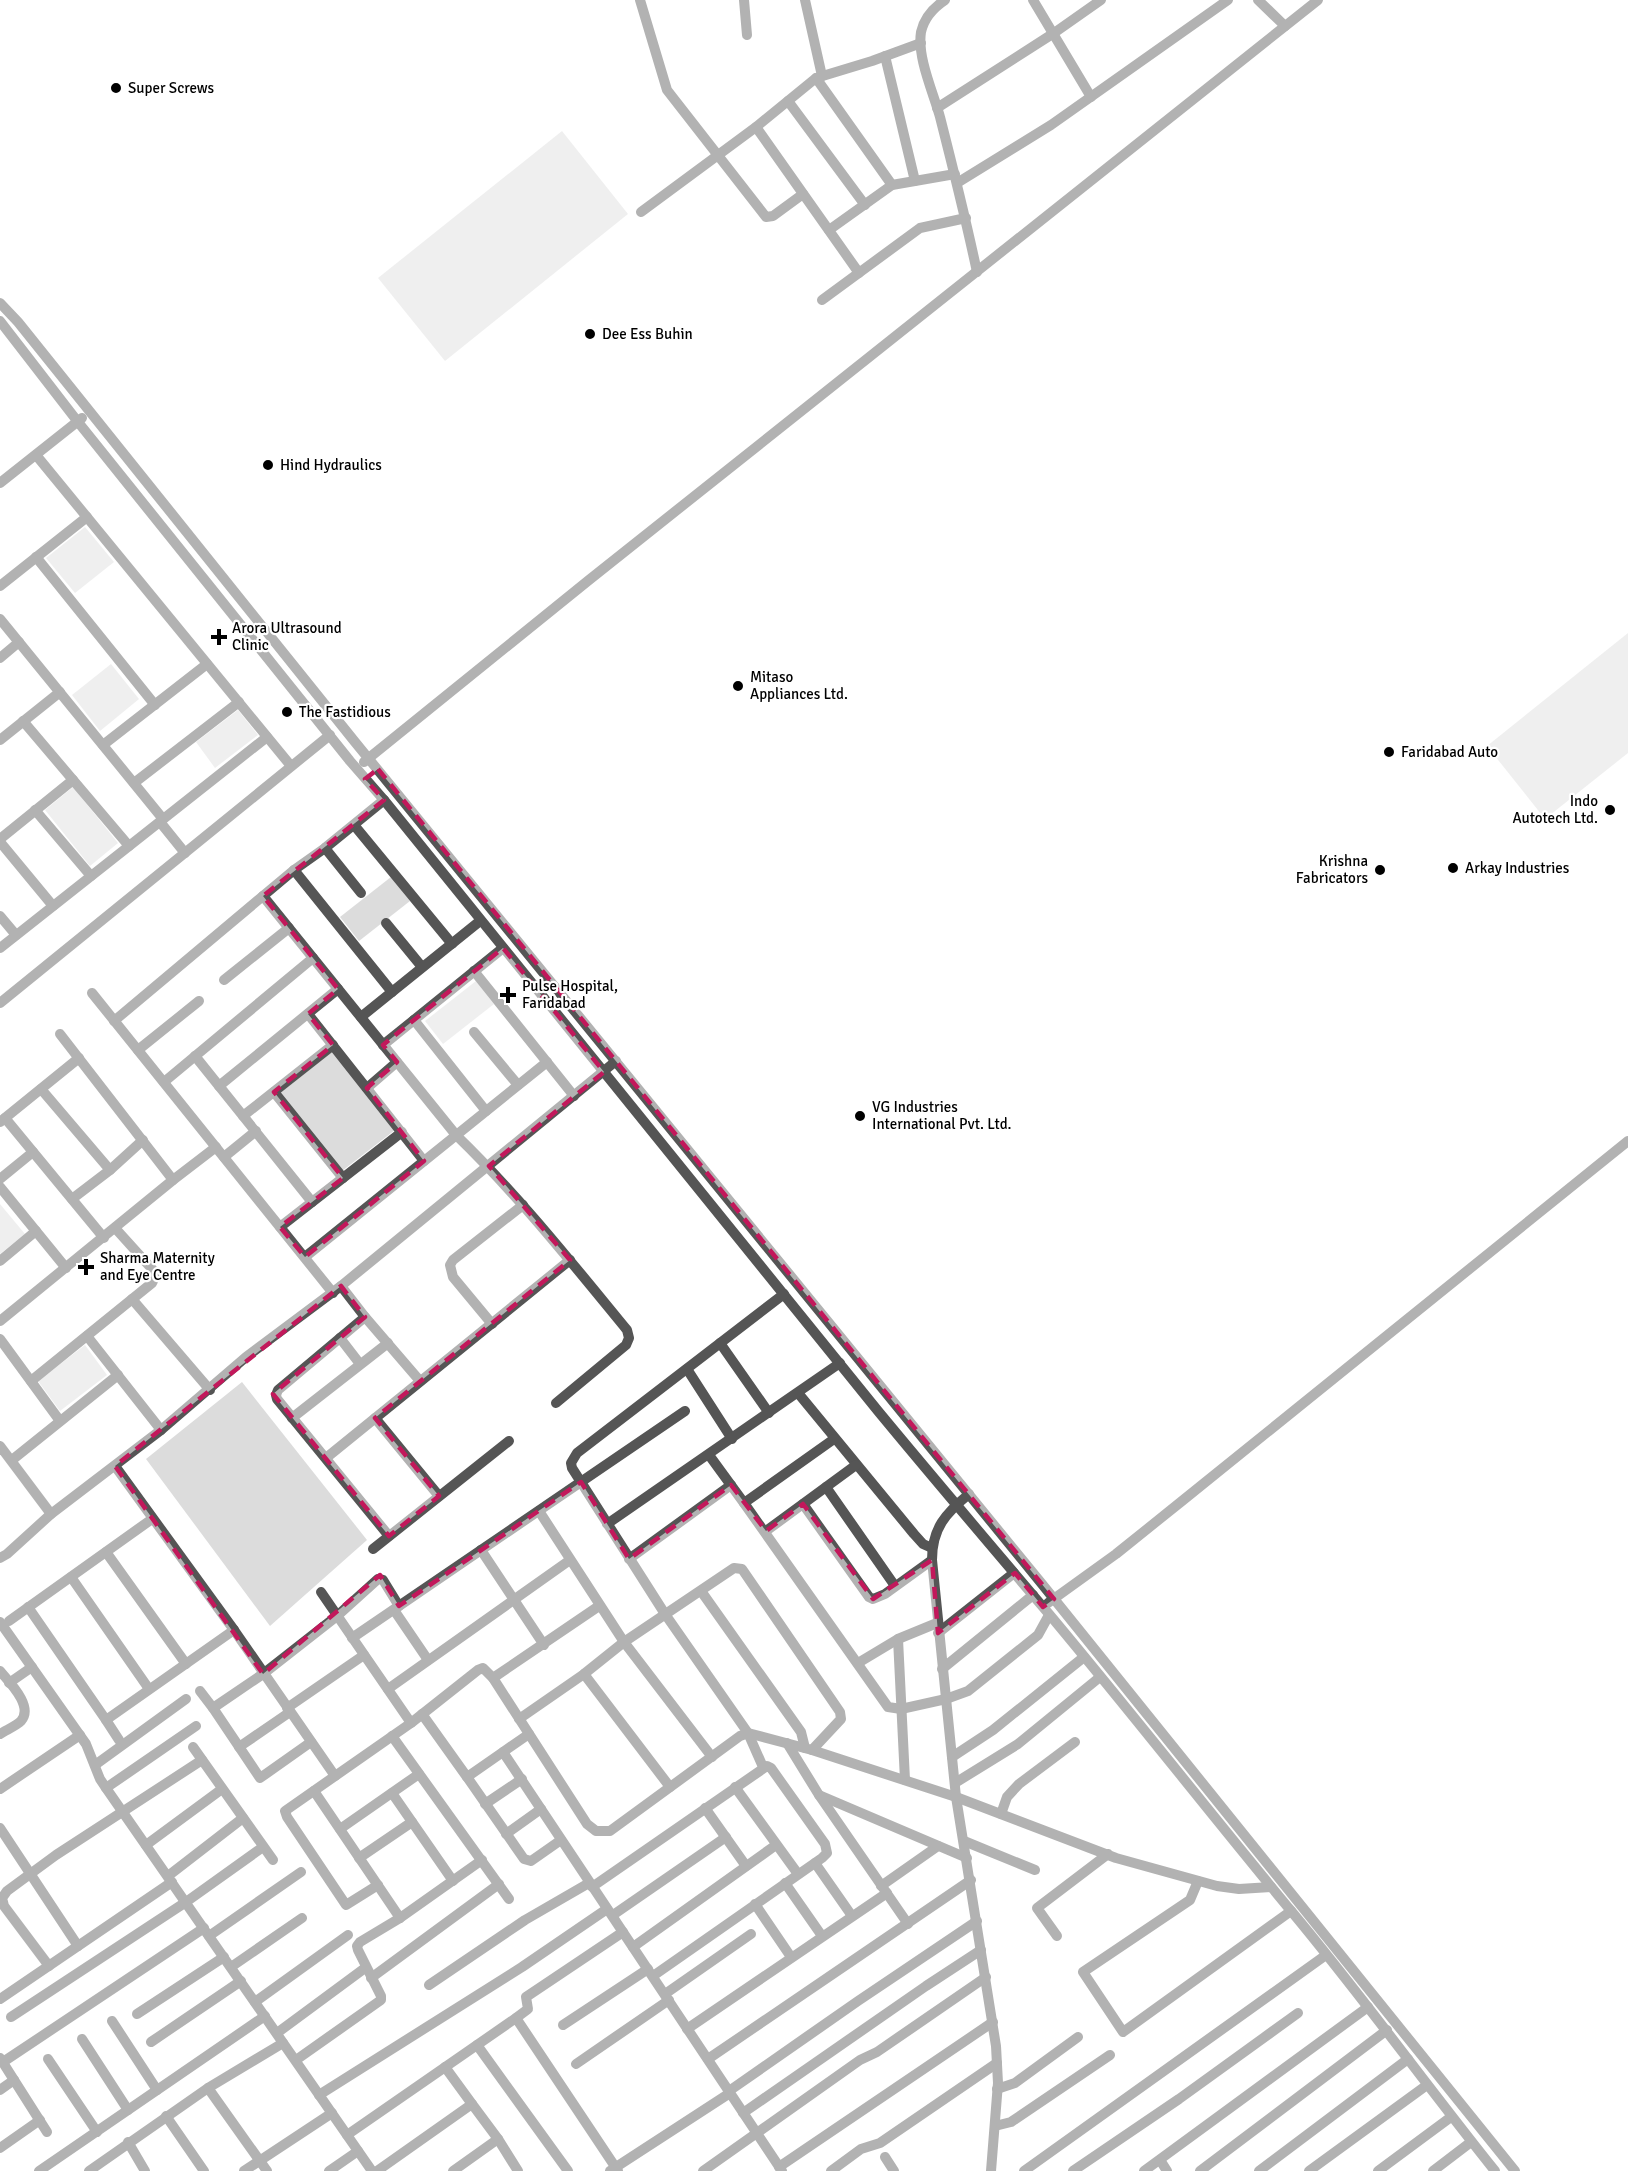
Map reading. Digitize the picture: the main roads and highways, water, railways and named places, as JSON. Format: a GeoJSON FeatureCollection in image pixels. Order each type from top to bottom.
{"type":"FeatureCollection","features":[{"type":"Feature","properties":{"kind":"place","name":"Super Screws"},"geometry":{"type":"Point","coordinates":[116,88]}},
{"type":"Feature","properties":{"kind":"place","name":"Dee Ess Buhin"},"geometry":{"type":"Point","coordinates":[590,334]}},
{"type":"Feature","properties":{"kind":"place","name":"Hind Hydraulics"},"geometry":{"type":"Point","coordinates":[268,465]}},
{"type":"Feature","properties":{"kind":"place","name":"Arora Ultrasound Clinic"},"geometry":{"type":"Point","coordinates":[219,637]}},
{"type":"Feature","properties":{"kind":"place","name":"Mitaso Appliances Ltd."},"geometry":{"type":"Point","coordinates":[738,686]}},
{"type":"Feature","properties":{"kind":"place","name":"The Fastidious"},"geometry":{"type":"Point","coordinates":[287,712]}},
{"type":"Feature","properties":{"kind":"place","name":"Faridabad Auto"},"geometry":{"type":"Point","coordinates":[1389,752]}},
{"type":"Feature","properties":{"kind":"place","name":"Indo Autotech Ltd."},"geometry":{"type":"Point","coordinates":[1610,810]}},
{"type":"Feature","properties":{"kind":"place","name":"Arkay Industries"},"geometry":{"type":"Point","coordinates":[1453,868]}},
{"type":"Feature","properties":{"kind":"place","name":"Krishna Fabricators"},"geometry":{"type":"Point","coordinates":[1380,870]}},
{"type":"Feature","properties":{"kind":"place","name":"Pulse Hospital, Faridabad"},"geometry":{"type":"Point","coordinates":[508,995]}},
{"type":"Feature","properties":{"kind":"place","name":"VG Industries International Pvt. Ltd."},"geometry":{"type":"Point","coordinates":[860,1116]}},
{"type":"Feature","properties":{"kind":"place","name":"Sharma Maternity and Eye Centre"},"geometry":{"type":"Point","coordinates":[86,1267]}}]}
